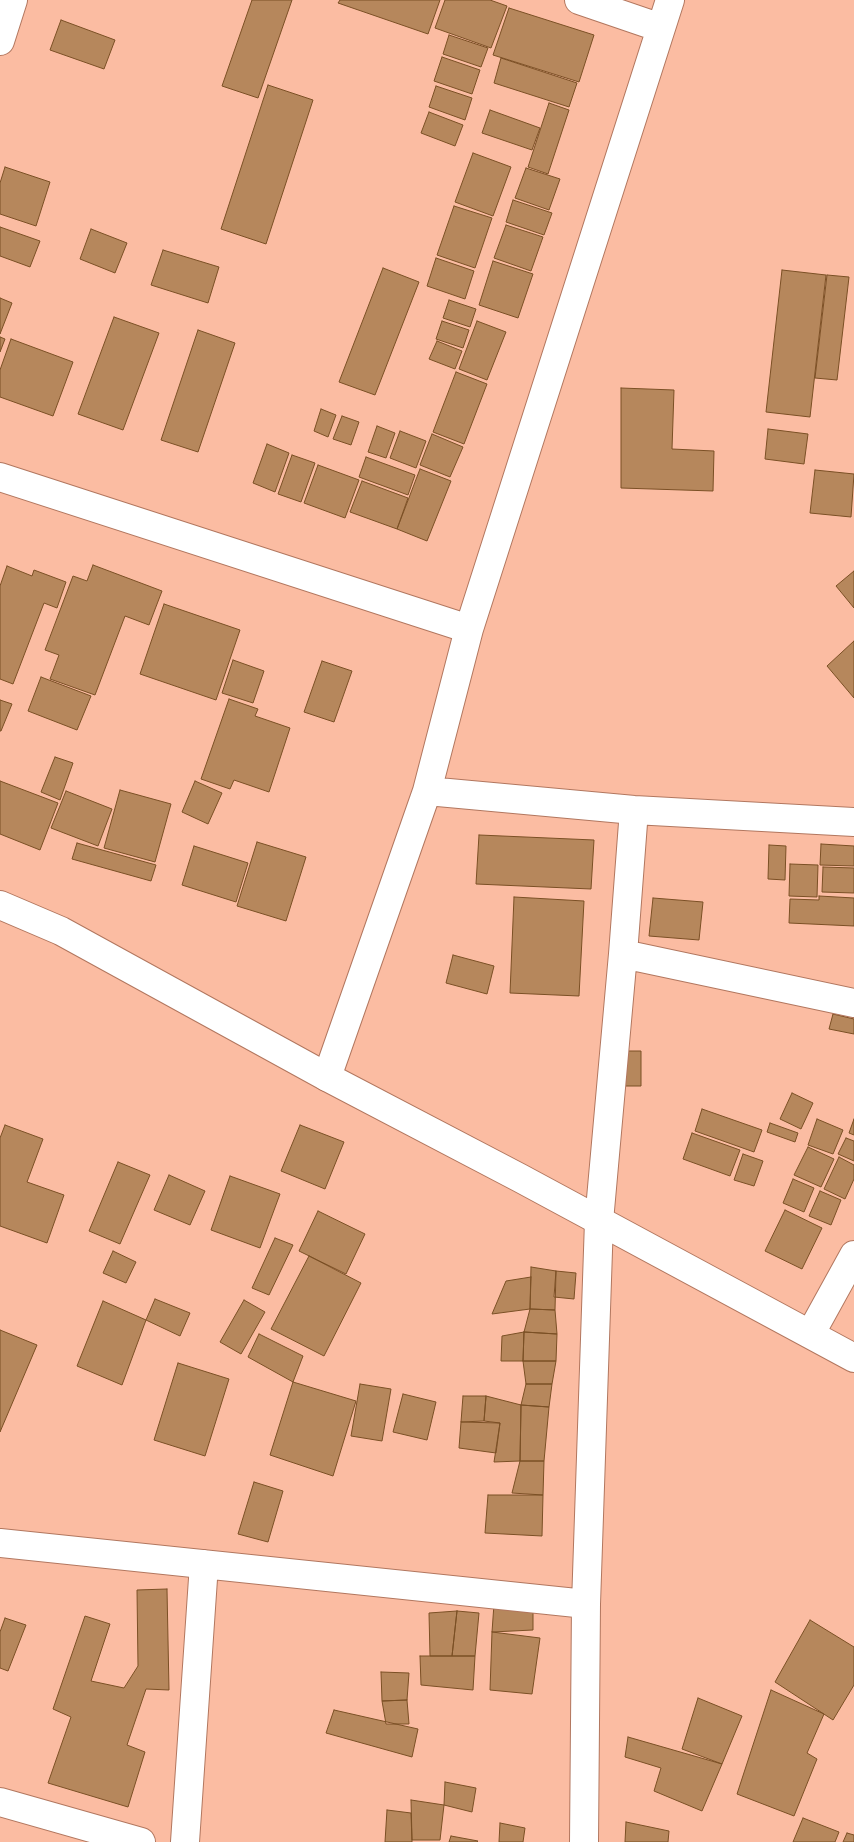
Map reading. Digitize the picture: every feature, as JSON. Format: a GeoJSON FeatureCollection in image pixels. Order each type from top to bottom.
{"type":"FeatureCollection","features":[{"type":"Feature","properties":{"kind":"street"},"geometry":{"type":"LineString","coordinates":[[0,41],[13,0]]}},
{"type":"Feature","properties":{"kind":"street"},"geometry":{"type":"LineString","coordinates":[[579,0],[661,28]]}},
{"type":"Feature","properties":{"kind":"street"},"geometry":{"type":"LineString","coordinates":[[327,1077],[427,791],[469,629],[670,0]]}},
{"type":"Feature","properties":{"kind":"street"},"geometry":{"type":"LineString","coordinates":[[0,477],[469,629]]}},
{"type":"Feature","properties":{"kind":"street"},"geometry":{"type":"LineString","coordinates":[[427,791],[634,810],[854,822]]}},
{"type":"Feature","properties":{"kind":"street"},"geometry":{"type":"LineString","coordinates":[[584,1842],[586,1604],[599,1221],[634,810]]}},
{"type":"Feature","properties":{"kind":"street"},"geometry":{"type":"LineString","coordinates":[[0,905],[61,932],[327,1077],[854,1358]]}},
{"type":"Feature","properties":{"kind":"street"},"geometry":{"type":"LineString","coordinates":[[623,954],[854,1003]]}},
{"type":"Feature","properties":{"kind":"street"},"geometry":{"type":"LineString","coordinates":[[811,1334],[854,1255]]}},
{"type":"Feature","properties":{"kind":"street"},"geometry":{"type":"LineString","coordinates":[[0,1543],[586,1604]]}},
{"type":"Feature","properties":{"kind":"street"},"geometry":{"type":"LineString","coordinates":[[185,1842],[204,1564]]}},
{"type":"Feature","properties":{"kind":"street"},"geometry":{"type":"LineString","coordinates":[[0,1802],[141,1842]]}},
{"type":"Feature","properties":{"kind":"building"},"geometry":{"type":"Polygon","coordinates":[[[252,0],[292,0],[258,98],[222,86],[252,0]]]}},
{"type":"Feature","properties":{"kind":"building"},"geometry":{"type":"Polygon","coordinates":[[[340,0],[440,0],[428,34],[338,3],[340,0]]]}},
{"type":"Feature","properties":{"kind":"building"},"geometry":{"type":"Polygon","coordinates":[[[445,0],[490,0],[507,6],[491,48],[435,28],[445,0]]]}},
{"type":"Feature","properties":{"kind":"building"},"geometry":{"type":"Polygon","coordinates":[[[509,8],[594,35],[579,82],[493,55],[509,8]]]}},
{"type":"Feature","properties":{"kind":"building"},"geometry":{"type":"Polygon","coordinates":[[[61,20],[115,40],[104,69],[50,50],[61,20]]]}},
{"type":"Feature","properties":{"kind":"building"},"geometry":{"type":"Polygon","coordinates":[[[449,35],[488,48],[481,67],[443,54],[449,35]]]}},
{"type":"Feature","properties":{"kind":"building"},"geometry":{"type":"Polygon","coordinates":[[[442,57],[480,70],[472,94],[434,81],[442,57]]]}},
{"type":"Feature","properties":{"kind":"building"},"geometry":{"type":"Polygon","coordinates":[[[501,58],[577,83],[569,107],[494,83],[501,58]]]}},
{"type":"Feature","properties":{"kind":"building"},"geometry":{"type":"Polygon","coordinates":[[[268,85],[313,100],[266,244],[221,229],[268,85]]]}},
{"type":"Feature","properties":{"kind":"building"},"geometry":{"type":"Polygon","coordinates":[[[436,86],[472,98],[465,120],[429,107],[436,86]]]}},
{"type":"Feature","properties":{"kind":"building"},"geometry":{"type":"Polygon","coordinates":[[[549,103],[569,110],[548,174],[528,167],[549,103]]]}},
{"type":"Feature","properties":{"kind":"building"},"geometry":{"type":"Polygon","coordinates":[[[490,110],[540,128],[532,150],[482,133],[490,110]]]}},
{"type":"Feature","properties":{"kind":"building"},"geometry":{"type":"Polygon","coordinates":[[[429,112],[463,125],[455,146],[421,133],[429,112]]]}},
{"type":"Feature","properties":{"kind":"building"},"geometry":{"type":"Polygon","coordinates":[[[473,153],[511,167],[493,216],[455,202],[473,153]]]}},
{"type":"Feature","properties":{"kind":"building"},"geometry":{"type":"Polygon","coordinates":[[[5,167],[50,182],[36,226],[0,214],[0,183],[5,167]]]}},
{"type":"Feature","properties":{"kind":"building"},"geometry":{"type":"Polygon","coordinates":[[[526,168],[560,179],[549,210],[515,198],[526,168]]]}},
{"type":"Feature","properties":{"kind":"building"},"geometry":{"type":"Polygon","coordinates":[[[513,200],[552,213],[544,235],[506,222],[513,200]]]}},
{"type":"Feature","properties":{"kind":"building"},"geometry":{"type":"Polygon","coordinates":[[[454,206],[492,218],[475,268],[437,255],[454,206]]]}},
{"type":"Feature","properties":{"kind":"building"},"geometry":{"type":"Polygon","coordinates":[[[506,225],[543,237],[531,271],[494,258],[506,225]]]}},
{"type":"Feature","properties":{"kind":"building"},"geometry":{"type":"Polygon","coordinates":[[[0,227],[40,241],[30,267],[0,256],[0,227]]]}},
{"type":"Feature","properties":{"kind":"building"},"geometry":{"type":"Polygon","coordinates":[[[91,229],[127,243],[115,273],[80,259],[91,229]]]}},
{"type":"Feature","properties":{"kind":"building"},"geometry":{"type":"Polygon","coordinates":[[[163,250],[219,267],[208,303],[151,285],[163,250]]]}},
{"type":"Feature","properties":{"kind":"building"},"geometry":{"type":"Polygon","coordinates":[[[436,258],[474,271],[465,299],[427,286],[436,258]]]}},
{"type":"Feature","properties":{"kind":"building"},"geometry":{"type":"Polygon","coordinates":[[[493,261],[533,274],[518,318],[479,305],[493,261]]]}},
{"type":"Feature","properties":{"kind":"building"},"geometry":{"type":"Polygon","coordinates":[[[383,268],[419,282],[375,395],[339,382],[383,268]]]}},
{"type":"Feature","properties":{"kind":"building"},"geometry":{"type":"Polygon","coordinates":[[[782,270],[826,275],[810,417],[766,412],[782,270]]]}},
{"type":"Feature","properties":{"kind":"building"},"geometry":{"type":"Polygon","coordinates":[[[827,275],[849,277],[837,380],[815,378],[827,275]]]}},
{"type":"Feature","properties":{"kind":"building"},"geometry":{"type":"Polygon","coordinates":[[[0,298],[12,303],[0,334],[0,298]]]}},
{"type":"Feature","properties":{"kind":"building"},"geometry":{"type":"Polygon","coordinates":[[[449,300],[476,309],[470,327],[443,318],[449,300]]]}},
{"type":"Feature","properties":{"kind":"building"},"geometry":{"type":"Polygon","coordinates":[[[114,317],[159,333],[123,430],[78,414],[114,317]]]}},
{"type":"Feature","properties":{"kind":"building"},"geometry":{"type":"Polygon","coordinates":[[[442,321],[469,330],[463,348],[436,339],[442,321]]]}},
{"type":"Feature","properties":{"kind":"building"},"geometry":{"type":"Polygon","coordinates":[[[477,321],[506,332],[487,380],[459,369],[477,321]]]}},
{"type":"Feature","properties":{"kind":"building"},"geometry":{"type":"Polygon","coordinates":[[[198,330],[235,343],[198,452],[161,440],[198,330]]]}},
{"type":"Feature","properties":{"kind":"building"},"geometry":{"type":"Polygon","coordinates":[[[0,337],[5,339],[0,352],[0,337]]]}},
{"type":"Feature","properties":{"kind":"building"},"geometry":{"type":"Polygon","coordinates":[[[11,339],[73,362],[53,416],[0,397],[0,370],[11,339]]]}},
{"type":"Feature","properties":{"kind":"building"},"geometry":{"type":"Polygon","coordinates":[[[437,341],[462,351],[455,369],[429,359],[437,341]]]}},
{"type":"Feature","properties":{"kind":"building"},"geometry":{"type":"Polygon","coordinates":[[[456,372],[487,384],[464,444],[433,432],[456,372]]]}},
{"type":"Feature","properties":{"kind":"building"},"geometry":{"type":"Polygon","coordinates":[[[621,388],[674,390],[672,449],[714,451],[713,491],[621,488],[621,388]]]}},
{"type":"Feature","properties":{"kind":"building"},"geometry":{"type":"Polygon","coordinates":[[[321,409],[336,415],[328,437],[314,431],[321,409]]]}},
{"type":"Feature","properties":{"kind":"building"},"geometry":{"type":"Polygon","coordinates":[[[342,416],[359,422],[351,445],[333,439],[342,416]]]}},
{"type":"Feature","properties":{"kind":"building"},"geometry":{"type":"Polygon","coordinates":[[[377,426],[395,433],[386,458],[368,452],[377,426]]]}},
{"type":"Feature","properties":{"kind":"building"},"geometry":{"type":"Polygon","coordinates":[[[768,429],[808,434],[804,464],[765,459],[768,429]]]}},
{"type":"Feature","properties":{"kind":"building"},"geometry":{"type":"Polygon","coordinates":[[[400,431],[426,441],[416,468],[390,458],[400,431]]]}},
{"type":"Feature","properties":{"kind":"building"},"geometry":{"type":"Polygon","coordinates":[[[432,434],[463,447],[450,477],[420,465],[432,434]]]}},
{"type":"Feature","properties":{"kind":"building"},"geometry":{"type":"Polygon","coordinates":[[[267,444],[289,453],[275,492],[253,483],[267,444]]]}},
{"type":"Feature","properties":{"kind":"building"},"geometry":{"type":"Polygon","coordinates":[[[292,455],[315,463],[301,502],[278,494],[292,455]]]}},
{"type":"Feature","properties":{"kind":"building"},"geometry":{"type":"Polygon","coordinates":[[[366,457],[415,475],[408,495],[359,477],[366,457]]]}},
{"type":"Feature","properties":{"kind":"building"},"geometry":{"type":"Polygon","coordinates":[[[318,465],[359,480],[345,518],[304,503],[318,465]]]}},
{"type":"Feature","properties":{"kind":"building"},"geometry":{"type":"Polygon","coordinates":[[[420,469],[451,481],[427,541],[397,529],[420,469]]]}},
{"type":"Feature","properties":{"kind":"building"},"geometry":{"type":"Polygon","coordinates":[[[815,470],[854,474],[851,517],[810,513],[815,470]]]}},
{"type":"Feature","properties":{"kind":"building"},"geometry":{"type":"Polygon","coordinates":[[[362,481],[408,498],[397,529],[350,512],[362,481]]]}},
{"type":"Feature","properties":{"kind":"building"},"geometry":{"type":"Polygon","coordinates":[[[93,565],[162,591],[149,625],[125,616],[95,695],[50,679],[59,655],[45,650],[73,576],[87,581],[93,565]]]}},
{"type":"Feature","properties":{"kind":"building"},"geometry":{"type":"Polygon","coordinates":[[[7,566],[32,576],[34,570],[66,582],[57,608],[44,603],[13,684],[0,679],[0,586],[7,566]]]}},
{"type":"Feature","properties":{"kind":"building"},"geometry":{"type":"Polygon","coordinates":[[[854,571],[854,608],[836,586],[854,571]]]}},
{"type":"Feature","properties":{"kind":"building"},"geometry":{"type":"Polygon","coordinates":[[[164,604],[240,630],[216,700],[140,674],[164,604]]]}},
{"type":"Feature","properties":{"kind":"building"},"geometry":{"type":"Polygon","coordinates":[[[854,641],[854,698],[827,666],[854,641]]]}},
{"type":"Feature","properties":{"kind":"building"},"geometry":{"type":"Polygon","coordinates":[[[233,660],[264,671],[253,703],[222,693],[233,660]]]}},
{"type":"Feature","properties":{"kind":"building"},"geometry":{"type":"Polygon","coordinates":[[[322,661],[352,671],[334,722],[304,712],[322,661]]]}},
{"type":"Feature","properties":{"kind":"building"},"geometry":{"type":"Polygon","coordinates":[[[41,677],[91,696],[77,730],[28,711],[41,677]]]}},
{"type":"Feature","properties":{"kind":"building"},"geometry":{"type":"Polygon","coordinates":[[[229,699],[258,709],[255,716],[290,728],[269,792],[234,780],[230,789],[201,779],[229,699]]]}},
{"type":"Feature","properties":{"kind":"building"},"geometry":{"type":"Polygon","coordinates":[[[0,700],[12,704],[1,731],[0,731],[0,700]]]}},
{"type":"Feature","properties":{"kind":"building"},"geometry":{"type":"Polygon","coordinates":[[[55,757],[73,763],[60,800],[41,792],[55,757]]]}},
{"type":"Feature","properties":{"kind":"building"},"geometry":{"type":"Polygon","coordinates":[[[0,781],[58,803],[40,850],[0,834],[0,781]]]}},
{"type":"Feature","properties":{"kind":"building"},"geometry":{"type":"Polygon","coordinates":[[[195,781],[222,793],[208,824],[182,812],[195,781]]]}},
{"type":"Feature","properties":{"kind":"building"},"geometry":{"type":"Polygon","coordinates":[[[120,790],[171,804],[155,862],[104,848],[120,790]]]}},
{"type":"Feature","properties":{"kind":"building"},"geometry":{"type":"Polygon","coordinates":[[[66,791],[112,809],[98,846],[51,828],[66,791]]]}},
{"type":"Feature","properties":{"kind":"building"},"geometry":{"type":"Polygon","coordinates":[[[479,835],[594,840],[591,889],[476,884],[479,835]]]}},
{"type":"Feature","properties":{"kind":"building"},"geometry":{"type":"Polygon","coordinates":[[[257,842],[306,857],[286,921],[237,906],[257,842]]]}},
{"type":"Feature","properties":{"kind":"building"},"geometry":{"type":"Polygon","coordinates":[[[77,843],[156,865],[151,881],[72,859],[77,843]]]}},
{"type":"Feature","properties":{"kind":"building"},"geometry":{"type":"Polygon","coordinates":[[[821,844],[854,846],[854,866],[820,865],[821,844]]]}},
{"type":"Feature","properties":{"kind":"building"},"geometry":{"type":"Polygon","coordinates":[[[769,845],[786,846],[785,880],[768,879],[769,845]]]}},
{"type":"Feature","properties":{"kind":"building"},"geometry":{"type":"Polygon","coordinates":[[[194,846],[248,863],[236,902],[182,885],[194,846]]]}},
{"type":"Feature","properties":{"kind":"building"},"geometry":{"type":"Polygon","coordinates":[[[790,864],[818,865],[817,897],[789,896],[790,864]]]}},
{"type":"Feature","properties":{"kind":"building"},"geometry":{"type":"Polygon","coordinates":[[[823,867],[854,868],[854,893],[822,892],[823,867]]]}},
{"type":"Feature","properties":{"kind":"building"},"geometry":{"type":"Polygon","coordinates":[[[819,896],[854,898],[854,926],[789,923],[790,899],[819,900],[819,896]]]}},
{"type":"Feature","properties":{"kind":"building"},"geometry":{"type":"Polygon","coordinates":[[[514,897],[584,901],[579,996],[510,993],[514,897]]]}},
{"type":"Feature","properties":{"kind":"building"},"geometry":{"type":"Polygon","coordinates":[[[653,898],[703,902],[699,940],[649,936],[653,898]]]}},
{"type":"Feature","properties":{"kind":"building"},"geometry":{"type":"Polygon","coordinates":[[[453,955],[494,966],[487,994],[446,983],[453,955]]]}},
{"type":"Feature","properties":{"kind":"building"},"geometry":{"type":"Polygon","coordinates":[[[833,1014],[854,1019],[854,1034],[829,1029],[833,1014]]]}},
{"type":"Feature","properties":{"kind":"building"},"geometry":{"type":"Polygon","coordinates":[[[624,1051],[641,1051],[641,1086],[624,1086],[624,1051]]]}},
{"type":"Feature","properties":{"kind":"building"},"geometry":{"type":"Polygon","coordinates":[[[792,1093],[813,1103],[801,1129],[780,1119],[792,1093]]]}},
{"type":"Feature","properties":{"kind":"building"},"geometry":{"type":"Polygon","coordinates":[[[702,1109],[762,1130],[754,1152],[695,1131],[702,1109]]]}},
{"type":"Feature","properties":{"kind":"building"},"geometry":{"type":"Polygon","coordinates":[[[817,1119],[843,1130],[833,1154],[808,1145],[817,1119]]]}},
{"type":"Feature","properties":{"kind":"building"},"geometry":{"type":"Polygon","coordinates":[[[854,1119],[854,1135],[849,1133],[854,1119]]]}},
{"type":"Feature","properties":{"kind":"building"},"geometry":{"type":"Polygon","coordinates":[[[770,1123],[798,1133],[795,1142],[767,1132],[770,1123]]]}},
{"type":"Feature","properties":{"kind":"building"},"geometry":{"type":"Polygon","coordinates":[[[5,1125],[43,1139],[27,1182],[64,1195],[47,1243],[0,1226],[0,1138],[5,1125]]]}},
{"type":"Feature","properties":{"kind":"building"},"geometry":{"type":"Polygon","coordinates":[[[300,1125],[344,1142],[325,1189],[281,1171],[300,1125]]]}},
{"type":"Feature","properties":{"kind":"building"},"geometry":{"type":"Polygon","coordinates":[[[692,1133],[740,1150],[730,1176],[683,1159],[692,1133]]]}},
{"type":"Feature","properties":{"kind":"building"},"geometry":{"type":"Polygon","coordinates":[[[846,1138],[854,1141],[854,1161],[838,1154],[846,1138]]]}},
{"type":"Feature","properties":{"kind":"building"},"geometry":{"type":"Polygon","coordinates":[[[808,1147],[834,1159],[821,1187],[794,1175],[808,1147]]]}},
{"type":"Feature","properties":{"kind":"building"},"geometry":{"type":"Polygon","coordinates":[[[743,1154],[763,1161],[754,1186],[734,1180],[743,1154]]]}},
{"type":"Feature","properties":{"kind":"building"},"geometry":{"type":"Polygon","coordinates":[[[839,1157],[854,1165],[854,1179],[845,1199],[824,1189],[839,1157]]]}},
{"type":"Feature","properties":{"kind":"building"},"geometry":{"type":"Polygon","coordinates":[[[118,1162],[150,1175],[120,1244],[89,1231],[118,1162]]]}},
{"type":"Feature","properties":{"kind":"building"},"geometry":{"type":"Polygon","coordinates":[[[169,1175],[205,1191],[190,1225],[154,1210],[169,1175]]]}},
{"type":"Feature","properties":{"kind":"building"},"geometry":{"type":"Polygon","coordinates":[[[230,1176],[280,1194],[260,1248],[211,1230],[230,1176]]]}},
{"type":"Feature","properties":{"kind":"building"},"geometry":{"type":"Polygon","coordinates":[[[793,1179],[814,1188],[804,1212],[783,1203],[793,1179]]]}},
{"type":"Feature","properties":{"kind":"building"},"geometry":{"type":"Polygon","coordinates":[[[820,1191],[841,1200],[831,1225],[809,1216],[820,1191]]]}},
{"type":"Feature","properties":{"kind":"building"},"geometry":{"type":"Polygon","coordinates":[[[785,1210],[822,1228],[802,1269],[765,1251],[785,1210]]]}},
{"type":"Feature","properties":{"kind":"building"},"geometry":{"type":"Polygon","coordinates":[[[318,1211],[365,1234],[346,1274],[299,1251],[318,1211]]]}},
{"type":"Feature","properties":{"kind":"building"},"geometry":{"type":"Polygon","coordinates":[[[275,1238],[293,1245],[269,1295],[252,1288],[275,1238]]]}},
{"type":"Feature","properties":{"kind":"building"},"geometry":{"type":"Polygon","coordinates":[[[113,1251],[136,1262],[126,1283],[103,1273],[113,1251]]]}},
{"type":"Feature","properties":{"kind":"building"},"geometry":{"type":"Polygon","coordinates":[[[309,1256],[361,1283],[324,1356],[271,1329],[309,1256]]]}},
{"type":"Feature","properties":{"kind":"building"},"geometry":{"type":"Polygon","coordinates":[[[531,1267],[556,1271],[555,1310],[530,1309],[531,1267]]]}},
{"type":"Feature","properties":{"kind":"building"},"geometry":{"type":"Polygon","coordinates":[[[556,1271],[576,1273],[574,1299],[554,1297],[556,1271]]]}},
{"type":"Feature","properties":{"kind":"building"},"geometry":{"type":"Polygon","coordinates":[[[531,1277],[530,1309],[492,1314],[506,1281],[531,1277]]]}},
{"type":"Feature","properties":{"kind":"building"},"geometry":{"type":"Polygon","coordinates":[[[155,1299],[190,1313],[180,1336],[146,1320],[155,1299]]]}},
{"type":"Feature","properties":{"kind":"building"},"geometry":{"type":"Polygon","coordinates":[[[244,1300],[265,1312],[241,1354],[220,1342],[244,1300]]]}},
{"type":"Feature","properties":{"kind":"building"},"geometry":{"type":"Polygon","coordinates":[[[103,1301],[146,1320],[122,1385],[77,1366],[103,1301]]]}},
{"type":"Feature","properties":{"kind":"building"},"geometry":{"type":"Polygon","coordinates":[[[530,1309],[555,1310],[557,1334],[524,1332],[530,1309]]]}},
{"type":"Feature","properties":{"kind":"building"},"geometry":{"type":"Polygon","coordinates":[[[0,1330],[37,1345],[0,1432],[0,1330]]]}},
{"type":"Feature","properties":{"kind":"building"},"geometry":{"type":"Polygon","coordinates":[[[524,1332],[557,1334],[556,1361],[523,1361],[524,1332]]]}},
{"type":"Feature","properties":{"kind":"building"},"geometry":{"type":"Polygon","coordinates":[[[524,1332],[523,1361],[501,1361],[502,1336],[524,1332]]]}},
{"type":"Feature","properties":{"kind":"building"},"geometry":{"type":"Polygon","coordinates":[[[259,1334],[303,1356],[293,1382],[248,1357],[259,1334]]]}},
{"type":"Feature","properties":{"kind":"building"},"geometry":{"type":"Polygon","coordinates":[[[523,1361],[556,1361],[552,1384],[526,1384],[523,1361]]]}},
{"type":"Feature","properties":{"kind":"building"},"geometry":{"type":"Polygon","coordinates":[[[178,1363],[229,1379],[205,1456],[154,1440],[178,1363]]]}},
{"type":"Feature","properties":{"kind":"building"},"geometry":{"type":"Polygon","coordinates":[[[293,1382],[356,1401],[333,1476],[270,1455],[293,1382]]]}},
{"type":"Feature","properties":{"kind":"building"},"geometry":{"type":"Polygon","coordinates":[[[360,1384],[391,1389],[382,1441],[351,1436],[360,1384]]]}},
{"type":"Feature","properties":{"kind":"building"},"geometry":{"type":"Polygon","coordinates":[[[526,1384],[552,1384],[549,1407],[521,1405],[526,1384]]]}},
{"type":"Feature","properties":{"kind":"building"},"geometry":{"type":"Polygon","coordinates":[[[403,1394],[436,1402],[427,1440],[393,1432],[403,1394]]]}},
{"type":"Feature","properties":{"kind":"building"},"geometry":{"type":"Polygon","coordinates":[[[463,1396],[486,1396],[484,1421],[461,1422],[463,1396]]]}},
{"type":"Feature","properties":{"kind":"building"},"geometry":{"type":"Polygon","coordinates":[[[486,1396],[521,1405],[520,1461],[494,1462],[500,1423],[484,1421],[486,1396]]]}},
{"type":"Feature","properties":{"kind":"building"},"geometry":{"type":"Polygon","coordinates":[[[521,1405],[549,1407],[544,1461],[520,1461],[521,1405]]]}},
{"type":"Feature","properties":{"kind":"building"},"geometry":{"type":"Polygon","coordinates":[[[461,1422],[500,1423],[496,1453],[459,1448],[461,1422]]]}},
{"type":"Feature","properties":{"kind":"building"},"geometry":{"type":"Polygon","coordinates":[[[520,1461],[544,1461],[543,1495],[512,1493],[520,1461]]]}},
{"type":"Feature","properties":{"kind":"building"},"geometry":{"type":"Polygon","coordinates":[[[254,1482],[283,1491],[268,1542],[238,1534],[254,1482]]]}},
{"type":"Feature","properties":{"kind":"building"},"geometry":{"type":"Polygon","coordinates":[[[488,1495],[543,1495],[542,1536],[485,1533],[488,1495]]]}},
{"type":"Feature","properties":{"kind":"building"},"geometry":{"type":"Polygon","coordinates":[[[167,1589],[169,1690],[146,1689],[127,1745],[145,1752],[128,1807],[48,1783],[71,1717],[53,1709],[85,1616],[110,1624],[91,1681],[124,1688],[138,1666],[137,1590],[167,1589]]]}},
{"type":"Feature","properties":{"kind":"building"},"geometry":{"type":"Polygon","coordinates":[[[494,1604],[533,1609],[533,1630],[492,1632],[494,1604]]]}},
{"type":"Feature","properties":{"kind":"building"},"geometry":{"type":"Polygon","coordinates":[[[457,1611],[479,1613],[475,1656],[452,1656],[457,1611]]]}},
{"type":"Feature","properties":{"kind":"building"},"geometry":{"type":"Polygon","coordinates":[[[457,1611],[452,1656],[430,1656],[429,1613],[457,1611]]]}},
{"type":"Feature","properties":{"kind":"building"},"geometry":{"type":"Polygon","coordinates":[[[5,1618],[26,1625],[8,1671],[0,1668],[0,1632],[5,1618]]]}},
{"type":"Feature","properties":{"kind":"building"},"geometry":{"type":"Polygon","coordinates":[[[810,1620],[854,1647],[854,1685],[833,1720],[775,1682],[810,1620]]]}},
{"type":"Feature","properties":{"kind":"building"},"geometry":{"type":"Polygon","coordinates":[[[492,1632],[540,1638],[532,1694],[490,1690],[492,1632]]]}},
{"type":"Feature","properties":{"kind":"building"},"geometry":{"type":"Polygon","coordinates":[[[420,1656],[475,1656],[473,1690],[421,1685],[420,1656]]]}},
{"type":"Feature","properties":{"kind":"building"},"geometry":{"type":"Polygon","coordinates":[[[381,1672],[409,1673],[407,1700],[382,1701],[381,1672]]]}},
{"type":"Feature","properties":{"kind":"building"},"geometry":{"type":"Polygon","coordinates":[[[771,1690],[824,1714],[807,1753],[817,1759],[794,1816],[737,1794],[771,1690]]]}},
{"type":"Feature","properties":{"kind":"building"},"geometry":{"type":"Polygon","coordinates":[[[698,1698],[742,1716],[722,1764],[682,1749],[698,1698]]]}},
{"type":"Feature","properties":{"kind":"building"},"geometry":{"type":"Polygon","coordinates":[[[407,1700],[409,1724],[386,1724],[382,1701],[407,1700]]]}},
{"type":"Feature","properties":{"kind":"building"},"geometry":{"type":"Polygon","coordinates":[[[334,1710],[418,1729],[412,1757],[326,1733],[334,1710]]]}},
{"type":"Feature","properties":{"kind":"building"},"geometry":{"type":"Polygon","coordinates":[[[628,1737],[722,1764],[702,1811],[654,1791],[661,1768],[625,1757],[628,1737]]]}},
{"type":"Feature","properties":{"kind":"building"},"geometry":{"type":"Polygon","coordinates":[[[445,1782],[476,1788],[472,1812],[444,1805],[445,1782]]]}},
{"type":"Feature","properties":{"kind":"building"},"geometry":{"type":"Polygon","coordinates":[[[411,1800],[444,1805],[440,1840],[412,1840],[411,1800]]]}},
{"type":"Feature","properties":{"kind":"building"},"geometry":{"type":"Polygon","coordinates":[[[387,1810],[411,1813],[412,1842],[385,1842],[387,1810]]]}},
{"type":"Feature","properties":{"kind":"building"},"geometry":{"type":"Polygon","coordinates":[[[803,1818],[839,1832],[835,1842],[793,1842],[803,1818]]]}},
{"type":"Feature","properties":{"kind":"building"},"geometry":{"type":"Polygon","coordinates":[[[626,1822],[669,1831],[668,1842],[625,1842],[626,1822]]]}},
{"type":"Feature","properties":{"kind":"building"},"geometry":{"type":"Polygon","coordinates":[[[500,1823],[525,1828],[523,1842],[499,1842],[500,1823]]]}},
{"type":"Feature","properties":{"kind":"building"},"geometry":{"type":"Polygon","coordinates":[[[847,1833],[854,1835],[854,1842],[843,1842],[847,1833]]]}},
{"type":"Feature","properties":{"kind":"building"},"geometry":{"type":"Polygon","coordinates":[[[451,1836],[478,1841],[449,1842],[451,1836]]]}}]}
